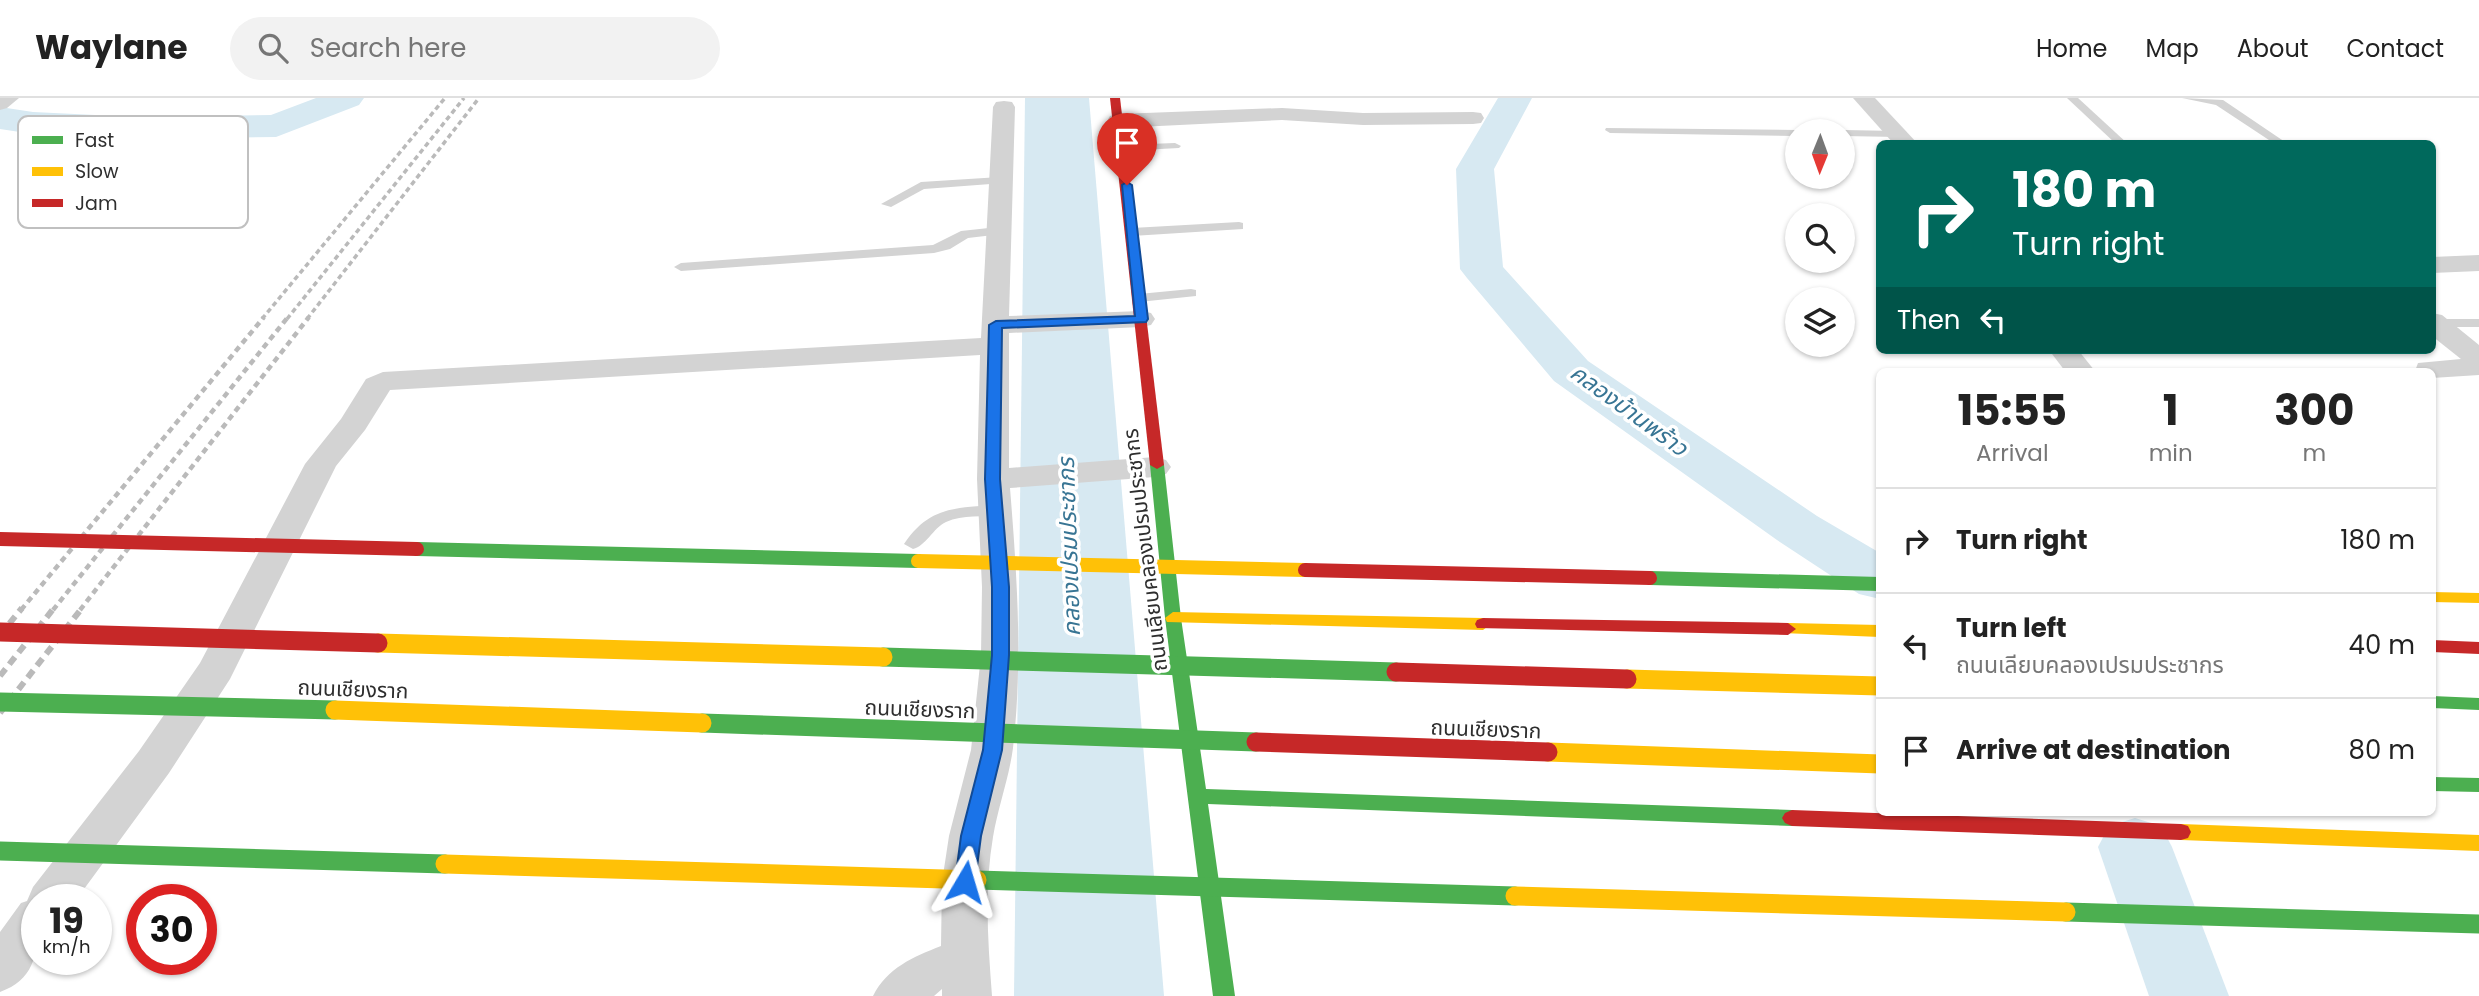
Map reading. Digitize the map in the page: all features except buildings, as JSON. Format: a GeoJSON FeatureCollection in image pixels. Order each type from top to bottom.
{"type":"FeatureCollection","features":[{"type":"Feature","properties":{"kind":"main road","name":"ถนนเลียบคลองเปรมประชากร"},"geometry":{"type":"LineString","coordinates":[[1115,98],[1132,232],[1139,469],[1173,618],[1224,996]]}},
{"type":"Feature","properties":{"kind":"main road"},"geometry":{"type":"LineString","coordinates":[[0,539],[1876,584]]}},
{"type":"Feature","properties":{"kind":"main road"},"geometry":{"type":"LineString","coordinates":[[2436,597],[2479,598]]}},
{"type":"Feature","properties":{"kind":"main road"},"geometry":{"type":"LineString","coordinates":[[1173,618],[1876,631]]}},
{"type":"Feature","properties":{"kind":"main road"},"geometry":{"type":"LineString","coordinates":[[0,632],[1876,686]]}},
{"type":"Feature","properties":{"kind":"main road"},"geometry":{"type":"LineString","coordinates":[[2436,646],[2479,648]]}},
{"type":"Feature","properties":{"kind":"main road","name":"ถนนเชียงราก"},"geometry":{"type":"LineString","coordinates":[[0,702],[325,709],[1876,764]]}},
{"type":"Feature","properties":{"kind":"main road"},"geometry":{"type":"LineString","coordinates":[[2436,702],[2479,704]]}},
{"type":"Feature","properties":{"kind":"main road"},"geometry":{"type":"LineString","coordinates":[[2436,783],[2479,785]]}},
{"type":"Feature","properties":{"kind":"main road"},"geometry":{"type":"LineString","coordinates":[[1198,796],[2479,843]]}},
{"type":"Feature","properties":{"kind":"main road"},"geometry":{"type":"LineString","coordinates":[[0,851],[2479,924]]}},
{"type":"Feature","properties":{"kind":"street"},"geometry":{"type":"LineString","coordinates":[[0,104],[8,98]]}},
{"type":"Feature","properties":{"kind":"street"},"geometry":{"type":"LineString","coordinates":[[1863,98],[1903,139]]}},
{"type":"Feature","properties":{"kind":"street"},"geometry":{"type":"LineString","coordinates":[[898,996],[927,973],[966,977],[965,882],[971,836],[992,750],[1000,655],[998,231],[1004,107]]}},
{"type":"Feature","properties":{"kind":"street"},"geometry":{"type":"LineString","coordinates":[[1118,121],[1282,114],[1363,120],[1472,118]]}},
{"type":"Feature","properties":{"kind":"street"},"geometry":{"type":"LineString","coordinates":[[2436,265],[2479,262]]}},
{"type":"Feature","properties":{"kind":"street"},"geometry":{"type":"LineString","coordinates":[[61,884],[154,762],[216,669],[321,464],[354,424],[377,385],[383,381],[1000,331],[1133,312]]}},
{"type":"Feature","properties":{"kind":"street"},"geometry":{"type":"LineString","coordinates":[[2436,324],[2476,357],[2479,364],[2471,368],[2436,369]]}},
{"type":"Feature","properties":{"kind":"street"},"geometry":{"type":"LineString","coordinates":[[2066,354],[2078,368]]}},
{"type":"Feature","properties":{"kind":"street"},"geometry":{"type":"LineString","coordinates":[[1000,489],[1139,469]]}},
{"type":"Feature","properties":{"kind":"street"},"geometry":{"type":"LineString","coordinates":[[0,971],[21,940]]}},
{"type":"Feature","properties":{"kind":"lane"},"geometry":{"type":"LineString","coordinates":[[2073,98],[2119,140]]}},
{"type":"Feature","properties":{"kind":"lane"},"geometry":{"type":"LineString","coordinates":[[2187,98],[2219,102],[2277,140]]}},
{"type":"Feature","properties":{"kind":"lane"},"geometry":{"type":"LineString","coordinates":[[1610,130],[1785,133]]}},
{"type":"Feature","properties":{"kind":"lane"},"geometry":{"type":"LineString","coordinates":[[1855,134],[1903,139]]}},
{"type":"Feature","properties":{"kind":"lane"},"geometry":{"type":"LineString","coordinates":[[1122,148],[1175,146]]}},
{"type":"Feature","properties":{"kind":"lane"},"geometry":{"type":"LineString","coordinates":[[887,204],[921,186],[1000,181]]}},
{"type":"Feature","properties":{"kind":"lane"},"geometry":{"type":"LineString","coordinates":[[1132,232],[1239,226]]}},
{"type":"Feature","properties":{"kind":"lane"},"geometry":{"type":"LineString","coordinates":[[681,267],[934,249],[965,234],[998,231]]}},
{"type":"Feature","properties":{"kind":"lane"},"geometry":{"type":"LineString","coordinates":[[1133,312],[1191,293]]}},
{"type":"Feature","properties":{"kind":"lane"},"geometry":{"type":"LineString","coordinates":[[2436,322],[2479,323]]}},
{"type":"Feature","properties":{"kind":"lane"},"geometry":{"type":"LineString","coordinates":[[913,544],[925,526],[935,519],[1000,489]]}},
{"type":"Feature","properties":{"kind":"water","name":"คลองเปรมประชากร"},"geometry":{"type":"Polygon","coordinates":[[[1025,98],[1089,98],[1164,996],[1014,996],[1025,98]]]}},
{"type":"Feature","properties":{"kind":"waterway"},"geometry":{"type":"LineString","coordinates":[[248,126],[276,126],[347,98]]}},
{"type":"Feature","properties":{"kind":"waterway","name":"คลองบ้านพร้าว"},"geometry":{"type":"LineString","coordinates":[[1515,98],[1475,169],[1482,269],[1571,371],[1797,528],[1876,577]]}},
{"type":"Feature","properties":{"kind":"waterway"},"geometry":{"type":"LineString","coordinates":[[0,118],[18,121]]}},
{"type":"Feature","properties":{"kind":"waterway","name":"คลองบ้านพร้าว"},"geometry":{"type":"LineString","coordinates":[[2135,847],[2189,996]]}},
{"type":"Feature","properties":{"kind":"railway"},"geometry":{"type":"LineString","coordinates":[[262,319],[445,98]]}},
{"type":"Feature","properties":{"kind":"railway"},"geometry":{"type":"LineString","coordinates":[[287,319],[464,98]]}},
{"type":"Feature","properties":{"kind":"railway"},"geometry":{"type":"LineString","coordinates":[[307,319],[479,98]]}},
{"type":"Feature","properties":{"kind":"railway"},"geometry":{"type":"LineString","coordinates":[[21,610],[264,317]]}},
{"type":"Feature","properties":{"kind":"railway"},"geometry":{"type":"LineString","coordinates":[[53,610],[288,317]]}},
{"type":"Feature","properties":{"kind":"railway"},"geometry":{"type":"LineString","coordinates":[[80,610],[309,317]]}},
{"type":"Feature","properties":{"kind":"railway"},"geometry":{"type":"LineString","coordinates":[[0,635],[22,608]]}},
{"type":"Feature","properties":{"kind":"railway"},"geometry":{"type":"LineString","coordinates":[[0,676],[54,608]]}},
{"type":"Feature","properties":{"kind":"railway"},"geometry":{"type":"LineString","coordinates":[[0,713],[82,608]]}},
{"type":"Feature","properties":{"kind":"traffic: fast"},"geometry":{"type":"LineString","coordinates":[[1157,465],[1173,618],[1224,996]]}},
{"type":"Feature","properties":{"kind":"traffic: fast"},"geometry":{"type":"LineString","coordinates":[[417,549],[918,561]]}},
{"type":"Feature","properties":{"kind":"traffic: fast"},"geometry":{"type":"LineString","coordinates":[[1650,578],[1876,584]]}},
{"type":"Feature","properties":{"kind":"traffic: fast"},"geometry":{"type":"LineString","coordinates":[[883,657],[1396,672]]}},
{"type":"Feature","properties":{"kind":"traffic: fast"},"geometry":{"type":"LineString","coordinates":[[0,702],[335,710]]}},
{"type":"Feature","properties":{"kind":"traffic: fast"},"geometry":{"type":"LineString","coordinates":[[2436,702],[2479,704]]}},
{"type":"Feature","properties":{"kind":"traffic: fast"},"geometry":{"type":"LineString","coordinates":[[702,723],[1256,742]]}},
{"type":"Feature","properties":{"kind":"traffic: fast"},"geometry":{"type":"LineString","coordinates":[[2436,784],[2479,785]]}},
{"type":"Feature","properties":{"kind":"traffic: fast"},"geometry":{"type":"LineString","coordinates":[[1198,796],[1792,818]]}},
{"type":"Feature","properties":{"kind":"traffic: fast"},"geometry":{"type":"LineString","coordinates":[[0,851],[445,864]]}},
{"type":"Feature","properties":{"kind":"traffic: fast"},"geometry":{"type":"LineString","coordinates":[[977,880],[1515,896]]}},
{"type":"Feature","properties":{"kind":"traffic: fast"},"geometry":{"type":"LineString","coordinates":[[2066,912],[2479,924]]}},
{"type":"Feature","properties":{"kind":"traffic: slow"},"geometry":{"type":"LineString","coordinates":[[918,561],[1305,570]]}},
{"type":"Feature","properties":{"kind":"traffic: slow"},"geometry":{"type":"LineString","coordinates":[[2436,597],[2479,598]]}},
{"type":"Feature","properties":{"kind":"traffic: slow"},"geometry":{"type":"LineString","coordinates":[[1173,618],[1483,624]]}},
{"type":"Feature","properties":{"kind":"traffic: slow"},"geometry":{"type":"LineString","coordinates":[[1788,629],[1876,631]]}},
{"type":"Feature","properties":{"kind":"traffic: slow"},"geometry":{"type":"LineString","coordinates":[[378,643],[883,657]]}},
{"type":"Feature","properties":{"kind":"traffic: slow"},"geometry":{"type":"LineString","coordinates":[[1627,679],[1876,686]]}},
{"type":"Feature","properties":{"kind":"traffic: slow"},"geometry":{"type":"LineString","coordinates":[[335,710],[702,723]]}},
{"type":"Feature","properties":{"kind":"traffic: slow"},"geometry":{"type":"LineString","coordinates":[[1548,752],[1876,764]]}},
{"type":"Feature","properties":{"kind":"traffic: slow"},"geometry":{"type":"LineString","coordinates":[[2181,832],[2479,843]]}},
{"type":"Feature","properties":{"kind":"traffic: slow"},"geometry":{"type":"LineString","coordinates":[[445,864],[977,880]]}},
{"type":"Feature","properties":{"kind":"traffic: slow"},"geometry":{"type":"LineString","coordinates":[[1515,896],[2066,912]]}},
{"type":"Feature","properties":{"kind":"traffic: jam"},"geometry":{"type":"LineString","coordinates":[[1115,98],[1157,465]]}},
{"type":"Feature","properties":{"kind":"traffic: jam"},"geometry":{"type":"LineString","coordinates":[[0,539],[417,549]]}},
{"type":"Feature","properties":{"kind":"traffic: jam"},"geometry":{"type":"LineString","coordinates":[[1305,570],[1650,578]]}},
{"type":"Feature","properties":{"kind":"traffic: jam"},"geometry":{"type":"LineString","coordinates":[[1483,624],[1788,629]]}},
{"type":"Feature","properties":{"kind":"traffic: jam"},"geometry":{"type":"LineString","coordinates":[[0,632],[378,643]]}},
{"type":"Feature","properties":{"kind":"traffic: jam"},"geometry":{"type":"LineString","coordinates":[[2436,646],[2479,648]]}},
{"type":"Feature","properties":{"kind":"traffic: jam"},"geometry":{"type":"LineString","coordinates":[[1396,672],[1627,679]]}},
{"type":"Feature","properties":{"kind":"traffic: jam"},"geometry":{"type":"LineString","coordinates":[[1256,742],[1548,752]]}},
{"type":"Feature","properties":{"kind":"traffic: jam"},"geometry":{"type":"LineString","coordinates":[[1792,818],[2181,832]]}},
{"type":"Feature","properties":{"kind":"route"},"geometry":{"type":"LineString","coordinates":[[965,882],[971,836],[992,750],[1000,655],[1000,587],[993,479],[996,325],[1141,319],[1127,185]]}}]}
